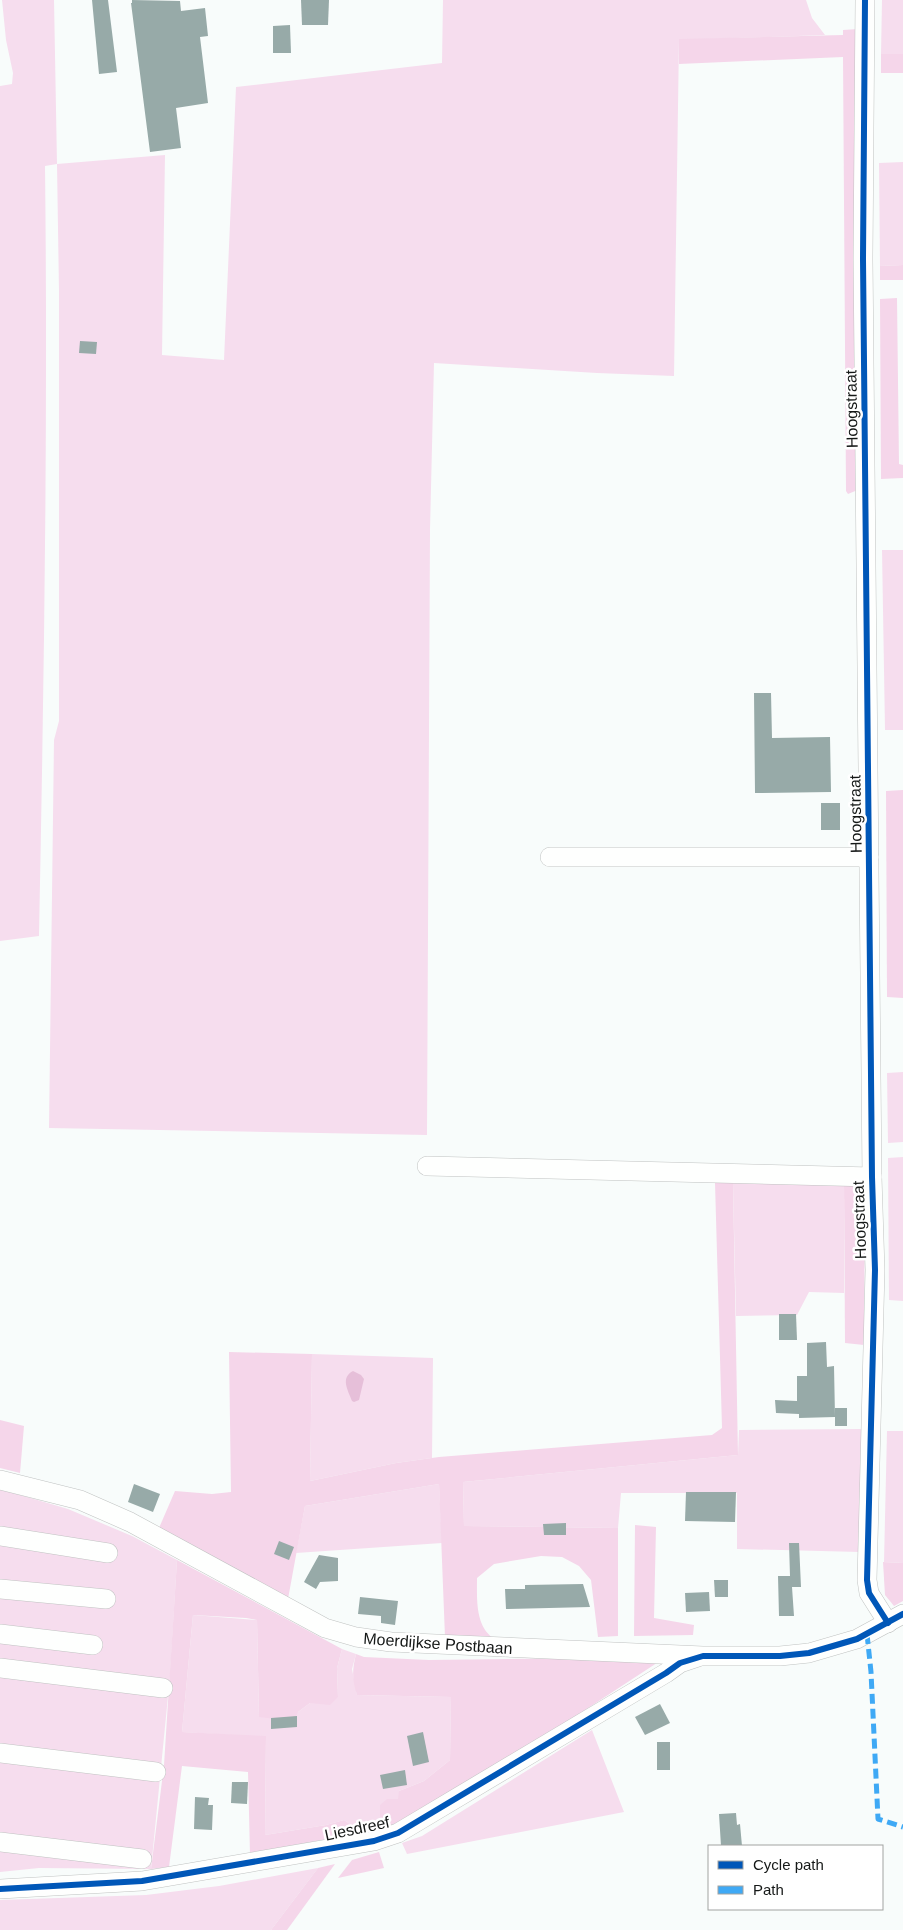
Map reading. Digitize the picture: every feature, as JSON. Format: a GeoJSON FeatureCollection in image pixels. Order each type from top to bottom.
{"type":"FeatureCollection","features":[{"type":"Feature","properties":{"kind":"street","name":"Hoogstraat"},"geometry":{"type":"LineString","coordinates":[[865,0],[863,259],[872,1177],[875,1270],[867,1580],[869,1593],[895,1618]]}},
{"type":"Feature","properties":{"kind":"street","name":"Hoogstraat"},"geometry":{"type":"LineString","coordinates":[[550,857],[870,857]]}},
{"type":"Feature","properties":{"kind":"street","name":"Hoogstraat"},"geometry":{"type":"LineString","coordinates":[[427,1166],[872,1177]]}},
{"type":"Feature","properties":{"kind":"street","name":"Moerdijkse Postbaan"},"geometry":{"type":"LineString","coordinates":[[0,1480],[80,1500],[130,1522],[325,1628],[356,1637],[391,1642],[703,1656],[780,1656],[808,1653],[857,1639],[895,1618]]}},
{"type":"Feature","properties":{"kind":"street"},"geometry":{"type":"LineString","coordinates":[[0,1536],[108,1553]]}},
{"type":"Feature","properties":{"kind":"street"},"geometry":{"type":"LineString","coordinates":[[0,1589],[106,1599]]}},
{"type":"Feature","properties":{"kind":"street"},"geometry":{"type":"LineString","coordinates":[[0,1634],[93,1645]]}},
{"type":"Feature","properties":{"kind":"street","name":"Liesdreef"},"geometry":{"type":"LineString","coordinates":[[0,1889],[142,1881],[374,1841],[398,1833],[666,1674],[680,1663],[703,1656]]}},
{"type":"Feature","properties":{"kind":"street"},"geometry":{"type":"LineString","coordinates":[[0,1668],[163,1688]]}},
{"type":"Feature","properties":{"kind":"street"},"geometry":{"type":"LineString","coordinates":[[0,1753],[156,1772]]}},
{"type":"Feature","properties":{"kind":"street"},"geometry":{"type":"LineString","coordinates":[[0,1842],[142,1859]]}},
{"type":"Feature","properties":{"kind":"shaded area"},"geometry":{"type":"Polygon","coordinates":[[[2,0],[54,0],[57,164],[45,166],[45,551],[39,936],[0,941],[0,86],[12,84],[13,73],[6,40],[2,0]]]}},
{"type":"Feature","properties":{"kind":"shaded area"},"geometry":{"type":"Polygon","coordinates":[[[443,0],[806,0],[812,18],[825,35],[679,40],[674,376],[434,363],[430,530],[427,1135],[49,1128],[54,740],[59,721],[59,291],[57,164],[165,155],[162,355],[224,360],[236,87],[442,63],[443,0]]]}},
{"type":"Feature","properties":{"kind":"shaded area"},"geometry":{"type":"Polygon","coordinates":[[[882,0],[903,0],[903,54],[881,54],[882,0]]]}},
{"type":"Feature","properties":{"kind":"shaded area"},"geometry":{"type":"Polygon","coordinates":[[[858,29],[860,489],[848,494],[846,491],[843,57],[679,64],[679,39],[843,35],[843,30],[858,29]]]}},
{"type":"Feature","properties":{"kind":"shaded area"},"geometry":{"type":"Polygon","coordinates":[[[881,54],[903,54],[903,73],[881,73],[881,54]]]}},
{"type":"Feature","properties":{"kind":"shaded area"},"geometry":{"type":"Polygon","coordinates":[[[903,162],[903,265],[880,266],[879,163],[903,162]]]}},
{"type":"Feature","properties":{"kind":"shaded area"},"geometry":{"type":"Polygon","coordinates":[[[903,265],[903,280],[880,280],[880,266],[903,265]]]}},
{"type":"Feature","properties":{"kind":"shaded area"},"geometry":{"type":"Polygon","coordinates":[[[897,298],[899,464],[903,465],[903,478],[881,479],[880,299],[897,298]]]}},
{"type":"Feature","properties":{"kind":"shaded area"},"geometry":{"type":"Polygon","coordinates":[[[882,550],[903,550],[903,730],[885,730],[882,550]]]}},
{"type":"Feature","properties":{"kind":"shaded area"},"geometry":{"type":"Polygon","coordinates":[[[903,790],[903,998],[887,997],[886,791],[903,790]]]}},
{"type":"Feature","properties":{"kind":"shaded area"},"geometry":{"type":"Polygon","coordinates":[[[903,1072],[903,1142],[888,1143],[887,1073],[903,1072]]]}},
{"type":"Feature","properties":{"kind":"shaded area"},"geometry":{"type":"Polygon","coordinates":[[[903,1157],[903,1301],[889,1300],[888,1158],[903,1157]]]}},
{"type":"Feature","properties":{"kind":"shaded area"},"geometry":{"type":"Polygon","coordinates":[[[715,1183],[733,1183],[738,1455],[463,1482],[464,1526],[618,1528],[618,1636],[598,1637],[591,1580],[579,1566],[562,1557],[541,1556],[494,1564],[477,1578],[477,1602],[480,1619],[487,1633],[493,1638],[445,1637],[439,1484],[305,1506],[288,1599],[159,1528],[175,1491],[212,1494],[231,1492],[229,1352],[312,1354],[310,1481],[396,1463],[439,1457],[712,1435],[722,1428],[715,1183]]]}},
{"type":"Feature","properties":{"kind":"shaded area"},"geometry":{"type":"Polygon","coordinates":[[[733,1183],[844,1183],[844,1293],[809,1292],[797,1315],[736,1316],[733,1183]]]}},
{"type":"Feature","properties":{"kind":"shaded area"},"geometry":{"type":"Polygon","coordinates":[[[844,1183],[865,1183],[864,1345],[845,1343],[844,1183]]]}},
{"type":"Feature","properties":{"kind":"shaded area"},"geometry":{"type":"Polygon","coordinates":[[[312,1354],[433,1358],[432,1458],[396,1463],[310,1481],[312,1354]]]}},
{"type":"Feature","properties":{"kind":"shaded area"},"geometry":{"type":"Polygon","coordinates":[[[353,1371],[364,1379],[359,1400],[354,1402],[346,1384],[347,1377],[353,1371]]]}},
{"type":"Feature","properties":{"kind":"shaded area"},"geometry":{"type":"Polygon","coordinates":[[[0,1420],[24,1426],[20,1473],[0,1468],[0,1420]]]}},
{"type":"Feature","properties":{"kind":"shaded area"},"geometry":{"type":"Polygon","coordinates":[[[863,1429],[860,1552],[737,1549],[737,1493],[621,1493],[618,1528],[464,1526],[463,1482],[738,1455],[739,1430],[863,1429]]]}},
{"type":"Feature","properties":{"kind":"shaded area"},"geometry":{"type":"Polygon","coordinates":[[[887,1431],[903,1431],[903,1563],[884,1562],[887,1431]]]}},
{"type":"Feature","properties":{"kind":"shaded area"},"geometry":{"type":"Polygon","coordinates":[[[439,1484],[442,1543],[296,1553],[305,1506],[439,1484]]]}},
{"type":"Feature","properties":{"kind":"shaded area"},"geometry":{"type":"Polygon","coordinates":[[[0,1489],[68,1509],[132,1536],[177,1560],[170,1676],[151,1869],[39,1868],[0,1872],[0,1489]]]}},
{"type":"Feature","properties":{"kind":"shaded area"},"geometry":{"type":"Polygon","coordinates":[[[635,1525],[656,1527],[654,1618],[694,1625],[693,1635],[634,1636],[635,1525]]]}},
{"type":"Feature","properties":{"kind":"shaded area"},"geometry":{"type":"Polygon","coordinates":[[[177,1560],[342,1649],[337,1668],[338,1697],[330,1705],[310,1703],[298,1712],[294,1721],[259,1717],[257,1620],[193,1615],[182,1732],[266,1736],[265,1835],[326,1825],[344,1820],[353,1826],[357,1833],[250,1854],[248,1772],[182,1766],[169,1867],[151,1869],[164,1765],[177,1560]]]}},
{"type":"Feature","properties":{"kind":"shaded area"},"geometry":{"type":"Polygon","coordinates":[[[883,1562],[903,1563],[903,1601],[894,1606],[885,1595],[883,1562]]]}},
{"type":"Feature","properties":{"kind":"shaded area"},"geometry":{"type":"Polygon","coordinates":[[[193,1615],[257,1620],[259,1717],[298,1712],[310,1703],[338,1697],[337,1668],[342,1649],[356,1654],[352,1669],[357,1695],[451,1697],[450,1760],[424,1781],[399,1791],[399,1799],[380,1819],[383,1827],[357,1833],[353,1826],[344,1820],[326,1825],[265,1835],[266,1737],[182,1732],[193,1615]]]}},
{"type":"Feature","properties":{"kind":"shaded area"},"geometry":{"type":"Polygon","coordinates":[[[356,1654],[364,1657],[429,1660],[666,1657],[521,1752],[395,1825],[383,1827],[380,1819],[380,1805],[387,1799],[398,1799],[399,1791],[424,1781],[450,1760],[451,1697],[357,1695],[353,1675],[356,1654]]]}},
{"type":"Feature","properties":{"kind":"shaded area"},"geometry":{"type":"Polygon","coordinates":[[[592,1730],[624,1812],[407,1854],[402,1843],[422,1836],[592,1730]]]}},
{"type":"Feature","properties":{"kind":"shaded area"},"geometry":{"type":"Polygon","coordinates":[[[379,1852],[384,1868],[338,1878],[352,1860],[379,1852]]]}},
{"type":"Feature","properties":{"kind":"shaded area"},"geometry":{"type":"Polygon","coordinates":[[[335,1864],[287,1930],[271,1930],[318,1868],[335,1864]]]}},
{"type":"Feature","properties":{"kind":"shaded area"},"geometry":{"type":"Polygon","coordinates":[[[318,1868],[271,1930],[0,1930],[0,1900],[146,1895],[219,1886],[318,1868]]]}},
{"type":"Feature","properties":{"kind":"building"},"geometry":{"type":"Polygon","coordinates":[[[92,0],[108,0],[117,72],[99,74],[92,0]]]}},
{"type":"Feature","properties":{"kind":"building"},"geometry":{"type":"Polygon","coordinates":[[[132,0],[180,1],[181,11],[205,8],[208,36],[200,37],[208,103],[176,108],[181,148],[150,152],[132,0]]]}},
{"type":"Feature","properties":{"kind":"building"},"geometry":{"type":"Polygon","coordinates":[[[301,0],[329,0],[328,25],[302,25],[301,0]]]}},
{"type":"Feature","properties":{"kind":"building"},"geometry":{"type":"Polygon","coordinates":[[[290,25],[291,53],[273,53],[273,26],[290,25]]]}},
{"type":"Feature","properties":{"kind":"building"},"geometry":{"type":"Polygon","coordinates":[[[80,341],[97,342],[96,354],[79,353],[80,341]]]}},
{"type":"Feature","properties":{"kind":"building"},"geometry":{"type":"Polygon","coordinates":[[[754,693],[771,693],[772,738],[830,737],[831,792],[755,793],[754,693]]]}},
{"type":"Feature","properties":{"kind":"building"},"geometry":{"type":"Polygon","coordinates":[[[821,803],[840,803],[840,830],[821,830],[821,803]]]}},
{"type":"Feature","properties":{"kind":"building"},"geometry":{"type":"Polygon","coordinates":[[[779,1314],[796,1314],[797,1340],[779,1340],[779,1314]]]}},
{"type":"Feature","properties":{"kind":"building"},"geometry":{"type":"Polygon","coordinates":[[[826,1342],[827,1367],[834,1366],[835,1417],[799,1418],[799,1414],[776,1413],[775,1400],[797,1401],[797,1376],[807,1376],[807,1343],[826,1342]]]}},
{"type":"Feature","properties":{"kind":"building"},"geometry":{"type":"Polygon","coordinates":[[[835,1408],[847,1408],[847,1426],[835,1426],[835,1408]]]}},
{"type":"Feature","properties":{"kind":"building"},"geometry":{"type":"Polygon","coordinates":[[[134,1484],[160,1494],[153,1512],[128,1502],[134,1484]]]}},
{"type":"Feature","properties":{"kind":"building"},"geometry":{"type":"Polygon","coordinates":[[[686,1492],[736,1492],[735,1522],[685,1521],[686,1492]]]}},
{"type":"Feature","properties":{"kind":"building"},"geometry":{"type":"Polygon","coordinates":[[[566,1523],[566,1535],[544,1535],[543,1524],[566,1523]]]}},
{"type":"Feature","properties":{"kind":"building"},"geometry":{"type":"Polygon","coordinates":[[[279,1541],[294,1547],[289,1560],[274,1554],[279,1541]]]}},
{"type":"Feature","properties":{"kind":"building"},"geometry":{"type":"Polygon","coordinates":[[[789,1543],[799,1543],[801,1587],[792,1587],[794,1616],[779,1616],[778,1576],[790,1576],[789,1543]]]}},
{"type":"Feature","properties":{"kind":"building"},"geometry":{"type":"Polygon","coordinates":[[[319,1555],[338,1558],[338,1581],[320,1582],[316,1589],[304,1582],[319,1555]]]}},
{"type":"Feature","properties":{"kind":"building"},"geometry":{"type":"Polygon","coordinates":[[[714,1580],[728,1580],[728,1597],[715,1597],[714,1580]]]}},
{"type":"Feature","properties":{"kind":"building"},"geometry":{"type":"Polygon","coordinates":[[[583,1584],[590,1607],[506,1609],[505,1589],[525,1589],[525,1585],[583,1584]]]}},
{"type":"Feature","properties":{"kind":"building"},"geometry":{"type":"Polygon","coordinates":[[[709,1592],[710,1611],[686,1612],[685,1593],[709,1592]]]}},
{"type":"Feature","properties":{"kind":"building"},"geometry":{"type":"Polygon","coordinates":[[[360,1597],[398,1601],[395,1625],[381,1623],[381,1616],[358,1614],[360,1597]]]}},
{"type":"Feature","properties":{"kind":"building"},"geometry":{"type":"Polygon","coordinates":[[[660,1704],[670,1723],[645,1735],[635,1717],[660,1704]]]}},
{"type":"Feature","properties":{"kind":"building"},"geometry":{"type":"Polygon","coordinates":[[[297,1716],[297,1727],[271,1729],[271,1718],[297,1716]]]}},
{"type":"Feature","properties":{"kind":"building"},"geometry":{"type":"Polygon","coordinates":[[[423,1732],[429,1762],[413,1766],[407,1736],[423,1732]]]}},
{"type":"Feature","properties":{"kind":"building"},"geometry":{"type":"Polygon","coordinates":[[[657,1742],[670,1742],[670,1770],[657,1770],[657,1742]]]}},
{"type":"Feature","properties":{"kind":"building"},"geometry":{"type":"Polygon","coordinates":[[[405,1770],[407,1785],[383,1789],[380,1775],[405,1770]]]}},
{"type":"Feature","properties":{"kind":"building"},"geometry":{"type":"Polygon","coordinates":[[[232,1782],[248,1782],[247,1804],[231,1803],[232,1782]]]}},
{"type":"Feature","properties":{"kind":"building"},"geometry":{"type":"Polygon","coordinates":[[[195,1797],[209,1798],[208,1805],[213,1805],[212,1830],[194,1829],[195,1797]]]}},
{"type":"Feature","properties":{"kind":"building"},"geometry":{"type":"Polygon","coordinates":[[[736,1813],[737,1825],[740,1824],[742,1845],[721,1845],[719,1814],[736,1813]]]}},
{"type":"Feature","properties":{"kind":"marked path"},"geometry":{"type":"LineString","coordinates":[[867,1634],[871,1672],[878,1819],[903,1827]]}},
{"type":"Feature","properties":{"kind":"cycle path"},"geometry":{"type":"LineString","coordinates":[[865,0],[863,259],[872,1177],[875,1270],[867,1580],[869,1593],[888,1623]]}},
{"type":"Feature","properties":{"kind":"cycle path"},"geometry":{"type":"LineString","coordinates":[[0,1889],[142,1881],[374,1841],[398,1833],[680,1663],[703,1656],[780,1656],[809,1653],[857,1639],[903,1614]]}}]}
